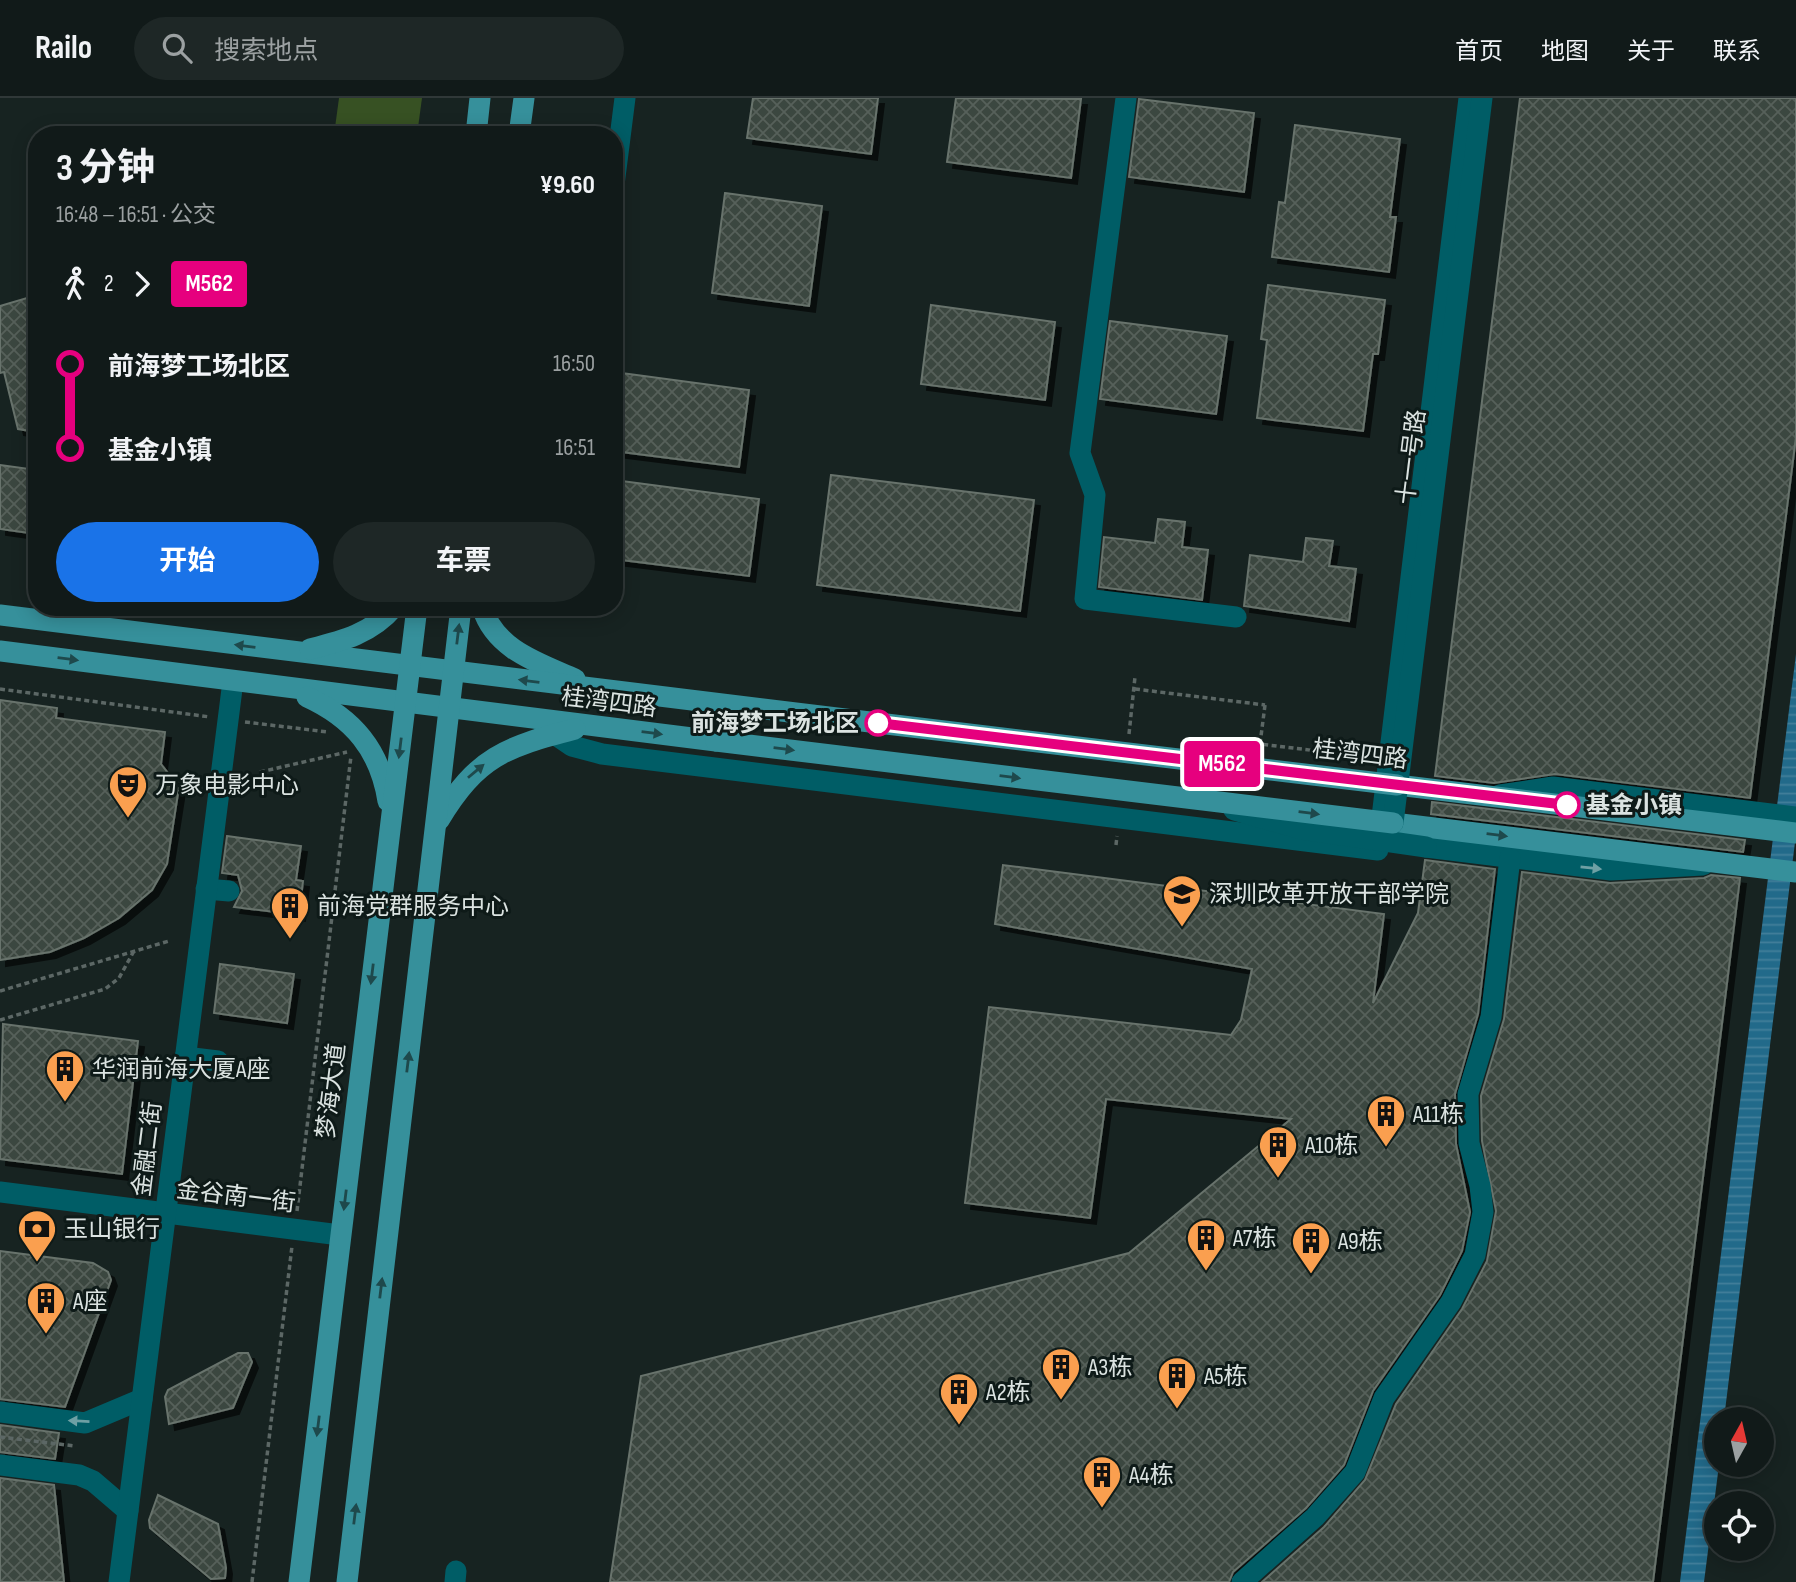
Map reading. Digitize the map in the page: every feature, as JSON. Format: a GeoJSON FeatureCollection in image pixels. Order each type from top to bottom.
{"type":"FeatureCollection","features":[{"type":"Feature","properties":{"kind":"main road"},"geometry":{"type":"LineString","coordinates":[[477,126],[481,98]]}},
{"type":"Feature","properties":{"kind":"main road"},"geometry":{"type":"LineString","coordinates":[[520,126],[524,98]]}},
{"type":"Feature","properties":{"kind":"main road","name":"桂湾四路"},"geometry":{"type":"LineString","coordinates":[[0,615],[410,667],[1398,785],[1747,819],[1796,832]]}},
{"type":"Feature","properties":{"kind":"main road"},"geometry":{"type":"LineString","coordinates":[[295,652],[354,637],[376,625],[385,616]]}},
{"type":"Feature","properties":{"kind":"main road","name":"梦海大道"},"geometry":{"type":"LineString","coordinates":[[299,1582],[416,616]]}},
{"type":"Feature","properties":{"kind":"main road"},"geometry":{"type":"LineString","coordinates":[[347,1582],[460,616]]}},
{"type":"Feature","properties":{"kind":"main road"},"geometry":{"type":"LineString","coordinates":[[487,616],[497,636],[513,649],[597,689]]}},
{"type":"Feature","properties":{"kind":"main road","name":"桂湾四路"},"geometry":{"type":"LineString","coordinates":[[0,651],[405,704],[1199,799],[1428,837],[1796,872]]}},
{"type":"Feature","properties":{"kind":"main road"},"geometry":{"type":"LineString","coordinates":[[289,688],[344,717],[366,740],[381,771],[391,821]]}},
{"type":"Feature","properties":{"kind":"main road"},"geometry":{"type":"LineString","coordinates":[[436,826],[457,792],[478,768],[508,751],[554,734],[587,726]]}},
{"type":"Feature","properties":{"kind":"street"},"geometry":{"type":"LineString","coordinates":[[621,126],[625,98]]}},
{"type":"Feature","properties":{"kind":"street"},"geometry":{"type":"LineString","coordinates":[[1126,98],[1080,453],[1095,495],[1085,599],[1236,617]]}},
{"type":"Feature","properties":{"kind":"street"},"geometry":{"type":"LineString","coordinates":[[533,719],[572,746],[602,754],[1378,850],[1469,98]]}},
{"type":"Feature","properties":{"kind":"street","name":"十一号路"},"geometry":{"type":"LineString","coordinates":[[1392,832],[1482,98]]}},
{"type":"Feature","properties":{"kind":"street","name":"金融二街"},"geometry":{"type":"LineString","coordinates":[[119,1582],[233,681]]}},
{"type":"Feature","properties":{"kind":"street"},"geometry":{"type":"LineString","coordinates":[[1747,819],[1796,817]]}},
{"type":"Feature","properties":{"kind":"street"},"geometry":{"type":"LineString","coordinates":[[1428,837],[1510,858],[1623,871],[1732,864]]}},
{"type":"Feature","properties":{"kind":"street"},"geometry":{"type":"LineString","coordinates":[[1242,1582],[1315,1517],[1355,1472],[1384,1398],[1451,1301],[1475,1255],[1483,1212],[1480,1186],[1469,1143],[1468,1094],[1491,1017],[1510,858]]}},
{"type":"Feature","properties":{"kind":"street"},"geometry":{"type":"LineString","coordinates":[[206,888],[229,891]]}},
{"type":"Feature","properties":{"kind":"street"},"geometry":{"type":"LineString","coordinates":[[185,1057],[218,1061]]}},
{"type":"Feature","properties":{"kind":"street","name":"金谷南一街"},"geometry":{"type":"LineString","coordinates":[[0,1192],[340,1235]]}},
{"type":"Feature","properties":{"kind":"street"},"geometry":{"type":"LineString","coordinates":[[0,1412],[85,1423],[142,1399]]}},
{"type":"Feature","properties":{"kind":"street"},"geometry":{"type":"LineString","coordinates":[[0,1465],[79,1475],[93,1481],[128,1511]]}},
{"type":"Feature","properties":{"kind":"path"},"geometry":{"type":"LineString","coordinates":[[0,689],[335,733]]}},
{"type":"Feature","properties":{"kind":"path"},"geometry":{"type":"LineString","coordinates":[[1134,689],[1265,705],[1260,744],[1400,761]]}},
{"type":"Feature","properties":{"kind":"path"},"geometry":{"type":"LineString","coordinates":[[252,1582],[319,1039],[322,983],[349,752],[342,743]]}},
{"type":"Feature","properties":{"kind":"path"},"geometry":{"type":"LineString","coordinates":[[260,772],[349,752]]}},
{"type":"Feature","properties":{"kind":"path"},"geometry":{"type":"LineString","coordinates":[[0,991],[60,976],[169,941]]}},
{"type":"Feature","properties":{"kind":"path"},"geometry":{"type":"LineString","coordinates":[[0,1020],[105,989],[119,978],[134,951]]}},
{"type":"Feature","properties":{"kind":"path"},"geometry":{"type":"LineString","coordinates":[[0,1437],[75,1446]]}},
{"type":"Feature","properties":{"kind":"green space"},"geometry":{"type":"Polygon","coordinates":[[[339,98],[422,98],[418,126],[335,126],[339,98]]]}},
{"type":"Feature","properties":{"kind":"water"},"geometry":{"type":"Polygon","coordinates":[[[1796,654],[1796,834],[1725,1407],[1704,1407],[1704,1477],[1717,1477],[1716,1491],[1704,1491],[1704,1561],[1707,1561],[1704,1582],[1680,1582],[1796,654]]]}},
{"type":"Feature","properties":{"kind":"building"},"geometry":{"type":"Polygon","coordinates":[[[753,98],[878,98],[871,154],[747,138],[753,98]]]}},
{"type":"Feature","properties":{"kind":"building"},"geometry":{"type":"Polygon","coordinates":[[[956,98],[1081,99],[1071,178],[947,162],[956,98]]]}},
{"type":"Feature","properties":{"kind":"building"},"geometry":{"type":"Polygon","coordinates":[[[1520,98],[1796,98],[1796,437],[1750,798],[1555,774],[1494,783],[1435,776],[1520,98]]]}},
{"type":"Feature","properties":{"kind":"building"},"geometry":{"type":"Polygon","coordinates":[[[1139,99],[1254,113],[1244,192],[1129,177],[1139,99]]]}},
{"type":"Feature","properties":{"kind":"building"},"geometry":{"type":"Polygon","coordinates":[[[1295,125],[1400,139],[1390,217],[1396,217],[1389,272],[1272,257],[1279,202],[1285,203],[1295,125]]]}},
{"type":"Feature","properties":{"kind":"building"},"geometry":{"type":"Polygon","coordinates":[[[725,193],[822,206],[809,306],[712,293],[725,193]]]}},
{"type":"Feature","properties":{"kind":"building"},"geometry":{"type":"Polygon","coordinates":[[[1268,285],[1385,300],[1378,354],[1373,354],[1363,431],[1257,418],[1267,340],[1261,339],[1268,285]]]}},
{"type":"Feature","properties":{"kind":"building"},"geometry":{"type":"Polygon","coordinates":[[[28,298],[28,431],[18,429],[4,372],[0,373],[0,306],[28,298]]]}},
{"type":"Feature","properties":{"kind":"building"},"geometry":{"type":"Polygon","coordinates":[[[931,305],[1055,322],[1045,400],[921,384],[931,305]]]}},
{"type":"Feature","properties":{"kind":"building"},"geometry":{"type":"Polygon","coordinates":[[[1110,321],[1227,336],[1216,414],[1100,399],[1110,321]]]}},
{"type":"Feature","properties":{"kind":"building"},"geometry":{"type":"Polygon","coordinates":[[[623,373],[749,390],[739,467],[623,452],[623,373]]]}},
{"type":"Feature","properties":{"kind":"building"},"geometry":{"type":"Polygon","coordinates":[[[0,465],[28,469],[28,533],[0,529],[0,465]]]}},
{"type":"Feature","properties":{"kind":"building"},"geometry":{"type":"Polygon","coordinates":[[[831,475],[1034,500],[1020,611],[817,585],[831,475]]]}},
{"type":"Feature","properties":{"kind":"building"},"geometry":{"type":"Polygon","coordinates":[[[623,481],[759,499],[749,576],[623,560],[623,481]]]}},
{"type":"Feature","properties":{"kind":"building"},"geometry":{"type":"Polygon","coordinates":[[[1158,519],[1185,522],[1182,547],[1208,550],[1202,600],[1099,587],[1104,537],[1155,543],[1158,519]]]}},
{"type":"Feature","properties":{"kind":"building"},"geometry":{"type":"Polygon","coordinates":[[[1306,538],[1333,541],[1329,566],[1356,569],[1349,621],[1244,606],[1250,555],[1303,562],[1306,538]]]}},
{"type":"Feature","properties":{"kind":"building"},"geometry":{"type":"Polygon","coordinates":[[[0,700],[57,708],[56,718],[165,732],[161,764],[179,787],[167,864],[152,890],[119,918],[84,938],[50,952],[0,960],[0,700]]]}},
{"type":"Feature","properties":{"kind":"building"},"geometry":{"type":"Polygon","coordinates":[[[1432,802],[1745,840],[1743,852],[1431,814],[1432,802]]]}},
{"type":"Feature","properties":{"kind":"building"},"geometry":{"type":"Polygon","coordinates":[[[227,836],[301,846],[296,880],[303,881],[299,915],[234,907],[242,891],[238,875],[222,873],[227,836]]]}},
{"type":"Feature","properties":{"kind":"building"},"geometry":{"type":"Polygon","coordinates":[[[1425,860],[1495,869],[1478,1014],[1455,1094],[1456,1144],[1470,1212],[1462,1251],[1440,1295],[1373,1391],[1344,1465],[1306,1508],[1233,1572],[1229,1582],[610,1582],[641,1376],[1129,1253],[1291,1119],[1106,1099],[1090,1218],[965,1203],[989,1007],[1231,1035],[1241,1020],[1252,969],[995,924],[1003,865],[1384,914],[1373,1003],[1418,913],[1425,860]]]}},
{"type":"Feature","properties":{"kind":"building"},"geometry":{"type":"Polygon","coordinates":[[[1522,872],[1610,883],[1704,878],[1711,875],[1740,878],[1653,1582],[1262,1582],[1324,1527],[1365,1480],[1396,1404],[1462,1309],[1487,1261],[1496,1211],[1482,1141],[1481,1096],[1504,1019],[1522,872]]]}},
{"type":"Feature","properties":{"kind":"building"},"geometry":{"type":"Polygon","coordinates":[[[220,964],[294,974],[287,1023],[214,1013],[220,964]]]}},
{"type":"Feature","properties":{"kind":"building","name":"华润前海大厦A座"},"geometry":{"type":"Polygon","coordinates":[[[3,1024],[138,1041],[122,1174],[0,1159],[3,1024]]]}},
{"type":"Feature","properties":{"kind":"building","name":"A座"},"geometry":{"type":"Polygon","coordinates":[[[0,1251],[93,1263],[108,1272],[111,1280],[65,1407],[0,1399],[0,1251]]]}},
{"type":"Feature","properties":{"kind":"building"},"geometry":{"type":"Polygon","coordinates":[[[238,1353],[248,1353],[252,1362],[233,1408],[169,1424],[165,1397],[168,1390],[238,1353]]]}},
{"type":"Feature","properties":{"kind":"building"},"geometry":{"type":"Polygon","coordinates":[[[0,1425],[59,1433],[55,1459],[0,1452],[0,1425]]]}},
{"type":"Feature","properties":{"kind":"building"},"geometry":{"type":"Polygon","coordinates":[[[0,1478],[54,1485],[64,1582],[0,1582],[0,1478]]]}},
{"type":"Feature","properties":{"kind":"building"},"geometry":{"type":"Polygon","coordinates":[[[158,1495],[218,1524],[226,1568],[225,1578],[211,1579],[150,1528],[149,1520],[158,1495]]]}},
{"type":"Feature","properties":{"kind":"bus line","name":"M562"},"geometry":{"type":"LineString","coordinates":[[878,723],[1567,805]]}},
{"type":"Feature","properties":{"kind":"place","name":"前海梦工场北区"},"geometry":{"type":"Point","coordinates":[878,723]}},
{"type":"Feature","properties":{"kind":"place","name":"基金小镇"},"geometry":{"type":"Point","coordinates":[1567,805]}},
{"type":"Feature","properties":{"kind":"place","name":"万象电影中心"},"geometry":{"type":"Point","coordinates":[128,819]}},
{"type":"Feature","properties":{"kind":"place","name":"深圳改革开放干部学院"},"geometry":{"type":"Point","coordinates":[1182,928]}},
{"type":"Feature","properties":{"kind":"place","name":"前海党群服务中心"},"geometry":{"type":"Point","coordinates":[290,940]}},
{"type":"Feature","properties":{"kind":"place","name":"华润前海大厦A座"},"geometry":{"type":"Point","coordinates":[65,1103]}},
{"type":"Feature","properties":{"kind":"place","name":"A11栋"},"geometry":{"type":"Point","coordinates":[1386,1148]}},
{"type":"Feature","properties":{"kind":"place","name":"A10栋"},"geometry":{"type":"Point","coordinates":[1278,1179]}},
{"type":"Feature","properties":{"kind":"place","name":"玉山银行"},"geometry":{"type":"Point","coordinates":[37,1263]}},
{"type":"Feature","properties":{"kind":"place","name":"A7栋"},"geometry":{"type":"Point","coordinates":[1206,1272]}},
{"type":"Feature","properties":{"kind":"place","name":"A9栋"},"geometry":{"type":"Point","coordinates":[1311,1275]}},
{"type":"Feature","properties":{"kind":"place","name":"A座"},"geometry":{"type":"Point","coordinates":[46,1335]}},
{"type":"Feature","properties":{"kind":"place","name":"A3栋"},"geometry":{"type":"Point","coordinates":[1061,1401]}},
{"type":"Feature","properties":{"kind":"place","name":"A5栋"},"geometry":{"type":"Point","coordinates":[1177,1410]}},
{"type":"Feature","properties":{"kind":"place","name":"A2栋"},"geometry":{"type":"Point","coordinates":[959,1426]}},
{"type":"Feature","properties":{"kind":"place","name":"A4栋"},"geometry":{"type":"Point","coordinates":[1102,1509]}}]}
